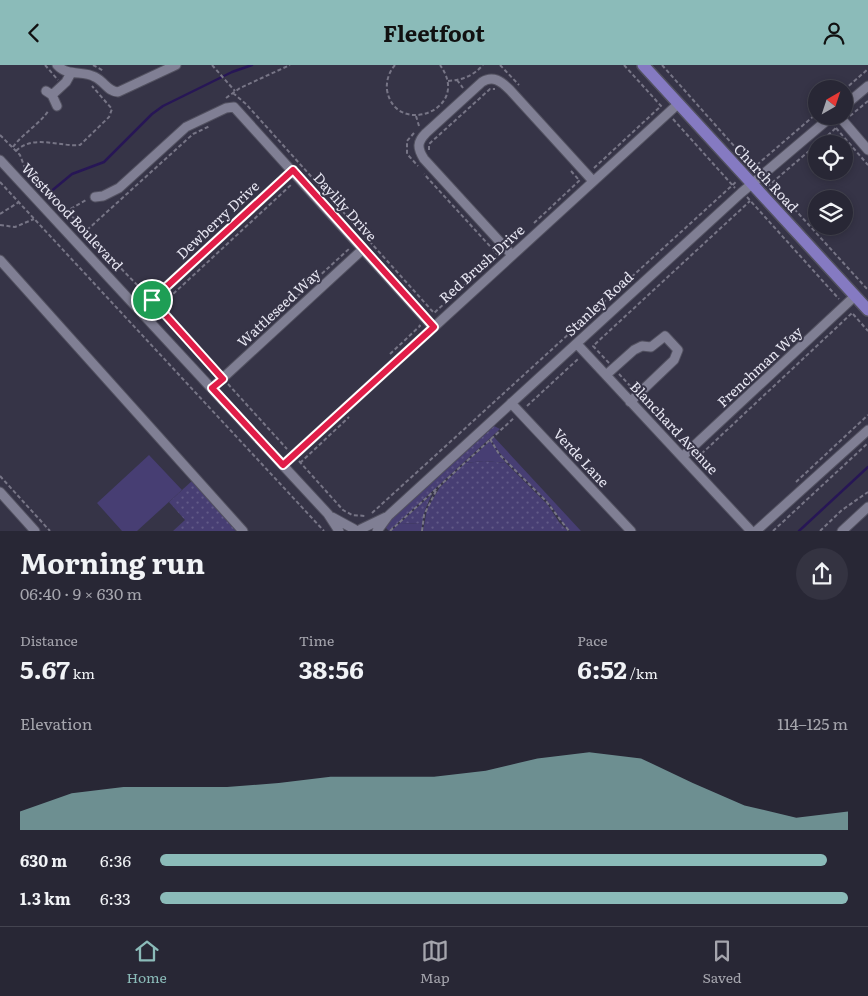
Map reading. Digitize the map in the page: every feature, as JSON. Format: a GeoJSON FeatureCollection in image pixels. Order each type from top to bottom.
{"type":"FeatureCollection","features":[{"type":"Feature","properties":{"kind":"main road","name":"Church Road"},"geometry":{"type":"LineString","coordinates":[[643,65],[868,310]]}},
{"type":"Feature","properties":{"kind":"street"},"geometry":{"type":"LineString","coordinates":[[58,65],[71,73],[96,77],[110,91],[118,92],[176,65]]}},
{"type":"Feature","properties":{"kind":"street"},"geometry":{"type":"LineString","coordinates":[[52,99],[71,73]]}},
{"type":"Feature","properties":{"kind":"street"},"geometry":{"type":"LineString","coordinates":[[512,255],[424,159],[418,148],[422,137],[482,82],[493,78],[510,90],[590,177]]}},
{"type":"Feature","properties":{"kind":"street"},"geometry":{"type":"LineString","coordinates":[[853,98],[868,86]]}},
{"type":"Feature","properties":{"kind":"street","name":"Red Brush Drive"},"geometry":{"type":"LineString","coordinates":[[283,465],[512,255],[590,177],[678,104]]}},
{"type":"Feature","properties":{"kind":"street","name":"Daylily Drive"},"geometry":{"type":"LineString","coordinates":[[95,197],[103,196],[119,188],[186,127],[226,108],[234,107],[434,327]]}},
{"type":"Feature","properties":{"kind":"street","name":"Stanley Road"},"geometry":{"type":"LineString","coordinates":[[377,531],[388,516],[577,344],[747,180],[820,125]]}},
{"type":"Feature","properties":{"kind":"street"},"geometry":{"type":"LineString","coordinates":[[847,125],[868,150]]}},
{"type":"Feature","properties":{"kind":"street","name":"Westwood Boulevard"},"geometry":{"type":"LineString","coordinates":[[0,160],[328,514],[339,531]]}},
{"type":"Feature","properties":{"kind":"street","name":"Dewberry Drive"},"geometry":{"type":"LineString","coordinates":[[140,311],[155,304],[293,170]]}},
{"type":"Feature","properties":{"kind":"street","name":"Wattleseed Way"},"geometry":{"type":"LineString","coordinates":[[212,388],[364,249]]}},
{"type":"Feature","properties":{"kind":"street"},"geometry":{"type":"LineString","coordinates":[[0,260],[243,531]]}},
{"type":"Feature","properties":{"kind":"street","name":"Frenchman Way"},"geometry":{"type":"LineString","coordinates":[[682,457],[856,296]]}},
{"type":"Feature","properties":{"kind":"street"},"geometry":{"type":"LineString","coordinates":[[606,375],[634,350],[642,346],[651,347],[665,336],[673,342],[678,350],[674,360],[630,402]]}},
{"type":"Feature","properties":{"kind":"street","name":"Blanchard Avenue"},"geometry":{"type":"LineString","coordinates":[[577,344],[751,531]]}},
{"type":"Feature","properties":{"kind":"street","name":"Verde Lane"},"geometry":{"type":"LineString","coordinates":[[511,403],[631,531]]}},
{"type":"Feature","properties":{"kind":"street"},"geometry":{"type":"LineString","coordinates":[[756,531],[868,430]]}},
{"type":"Feature","properties":{"kind":"street"},"geometry":{"type":"LineString","coordinates":[[0,492],[35,531]]}},
{"type":"Feature","properties":{"kind":"street"},"geometry":{"type":"LineString","coordinates":[[842,531],[868,507]]}},
{"type":"Feature","properties":{"kind":"street","name":"Westwood Boulevard"},"geometry":{"type":"LineString","coordinates":[[328,514],[358,530]]}},
{"type":"Feature","properties":{"kind":"street","name":"Stanley Road"},"geometry":{"type":"LineString","coordinates":[[358,530],[388,516]]}},
{"type":"Feature","properties":{"kind":"path"},"geometry":{"type":"LineString","coordinates":[[44,65],[63,85]]}},
{"type":"Feature","properties":{"kind":"path"},"geometry":{"type":"LineString","coordinates":[[93,65],[105,72]]}},
{"type":"Feature","properties":{"kind":"path"},"geometry":{"type":"LineString","coordinates":[[212,65],[234,92],[434,313],[498,255],[407,155],[408,139],[420,127],[416,116]]}},
{"type":"Feature","properties":{"kind":"path"},"geometry":{"type":"LineString","coordinates":[[395,65],[388,75],[388,94],[399,109],[416,116],[434,111],[440,106],[448,89],[448,81],[440,65]]}},
{"type":"Feature","properties":{"kind":"path"},"geometry":{"type":"LineString","coordinates":[[448,81],[472,75],[483,65]]}},
{"type":"Feature","properties":{"kind":"path"},"geometry":{"type":"LineString","coordinates":[[500,65],[520,87]]}},
{"type":"Feature","properties":{"kind":"path"},"geometry":{"type":"LineString","coordinates":[[853,82],[868,69]]}},
{"type":"Feature","properties":{"kind":"path"},"geometry":{"type":"LineString","coordinates":[[16,151],[21,145],[38,142],[80,145],[109,117],[112,109],[89,83]]}},
{"type":"Feature","properties":{"kind":"path"},"geometry":{"type":"LineString","coordinates":[[429,151],[429,144],[490,89],[497,89]]}},
{"type":"Feature","properties":{"kind":"path"},"geometry":{"type":"LineString","coordinates":[[13,147],[26,131],[44,117],[52,99]]}},
{"type":"Feature","properties":{"kind":"path"},"geometry":{"type":"LineString","coordinates":[[533,224],[579,180],[590,177],[661,106]]}},
{"type":"Feature","properties":{"kind":"path"},"geometry":{"type":"LineString","coordinates":[[0,135],[13,147],[30,175],[57,205],[87,231],[343,510],[352,515],[364,517],[372,514],[747,180],[808,122]]}},
{"type":"Feature","properties":{"kind":"path"},"geometry":{"type":"LineString","coordinates":[[87,231],[193,134],[217,123]]}},
{"type":"Feature","properties":{"kind":"path"},"geometry":{"type":"LineString","coordinates":[[836,128],[868,165]]}},
{"type":"Feature","properties":{"kind":"path"},"geometry":{"type":"LineString","coordinates":[[690,437],[683,444],[593,346],[808,152]]}},
{"type":"Feature","properties":{"kind":"path"},"geometry":{"type":"LineString","coordinates":[[567,166],[579,180]]}},
{"type":"Feature","properties":{"kind":"path"},"geometry":{"type":"LineString","coordinates":[[0,182],[324,531]]}},
{"type":"Feature","properties":{"kind":"path"},"geometry":{"type":"LineString","coordinates":[[155,304],[292,184]]}},
{"type":"Feature","properties":{"kind":"path"},"geometry":{"type":"LineString","coordinates":[[0,214],[19,202]]}},
{"type":"Feature","properties":{"kind":"path"},"geometry":{"type":"LineString","coordinates":[[0,225],[15,227],[34,219]]}},
{"type":"Feature","properties":{"kind":"path"},"geometry":{"type":"LineString","coordinates":[[716,479],[697,459],[852,313]]}},
{"type":"Feature","properties":{"kind":"path"},"geometry":{"type":"LineString","coordinates":[[390,531],[585,352]]}},
{"type":"Feature","properties":{"kind":"path"},"geometry":{"type":"LineString","coordinates":[[790,487],[868,415]]}},
{"type":"Feature","properties":{"kind":"path"},"geometry":{"type":"LineString","coordinates":[[490,439],[499,454],[546,501],[569,531]]}},
{"type":"Feature","properties":{"kind":"path"},"geometry":{"type":"LineString","coordinates":[[773,531],[868,443]]}},
{"type":"Feature","properties":{"kind":"path"},"geometry":{"type":"LineString","coordinates":[[0,476],[50,531]]}},
{"type":"Feature","properties":{"kind":"path"},"geometry":{"type":"LineString","coordinates":[[422,531],[428,506],[438,487]]}},
{"type":"Feature","properties":{"kind":"path"},"geometry":{"type":"LineString","coordinates":[[820,531],[842,511],[868,492]]}},
{"type":"Feature","properties":{"kind":"shaded area"},"geometry":{"type":"Polygon","coordinates":[[[494,426],[500,429],[389,531],[384,526],[494,426]]]}},
{"type":"Feature","properties":{"kind":"shaded area"},"geometry":{"type":"Polygon","coordinates":[[[494,437],[581,531],[570,531],[549,504],[503,457],[491,440],[494,437]]]}},
{"type":"Feature","properties":{"kind":"shaded area"},"geometry":{"type":"Polygon","coordinates":[[[490,441],[506,463],[484,461],[465,463],[490,441]]]}},
{"type":"Feature","properties":{"kind":"shaded area"},"geometry":{"type":"Polygon","coordinates":[[[149,455],[182,490],[137,531],[122,531],[97,503],[149,455]]]}},
{"type":"Feature","properties":{"kind":"shaded area"},"geometry":{"type":"Polygon","coordinates":[[[484,461],[506,463],[548,505],[559,522],[568,531],[423,531],[427,509],[440,487],[465,463],[484,461]]]}},
{"type":"Feature","properties":{"kind":"shaded area"},"geometry":{"type":"Polygon","coordinates":[[[193,480],[238,531],[173,531],[185,520],[169,502],[193,480]]]}},
{"type":"Feature","properties":{"kind":"shaded area"},"geometry":{"type":"Polygon","coordinates":[[[432,494],[425,510],[422,524],[400,523],[432,494]]]}},
{"type":"Feature","properties":{"kind":"shaded area"},"geometry":{"type":"Polygon","coordinates":[[[400,523],[422,524],[422,531],[391,531],[400,523]]]}},
{"type":"Feature","properties":{"kind":"waterway"},"geometry":{"type":"LineString","coordinates":[[49,193],[72,174],[104,162],[152,114],[163,106],[232,72],[252,65]]}},
{"type":"Feature","properties":{"kind":"waterway"},"geometry":{"type":"LineString","coordinates":[[799,531],[868,467]]}},
{"type":"Feature","properties":{"kind":"route"},"geometry":{"type":"LineString","coordinates":[[293,170],[434,327],[283,465],[212,388],[223,379],[152,300],[293,170]]}}]}
